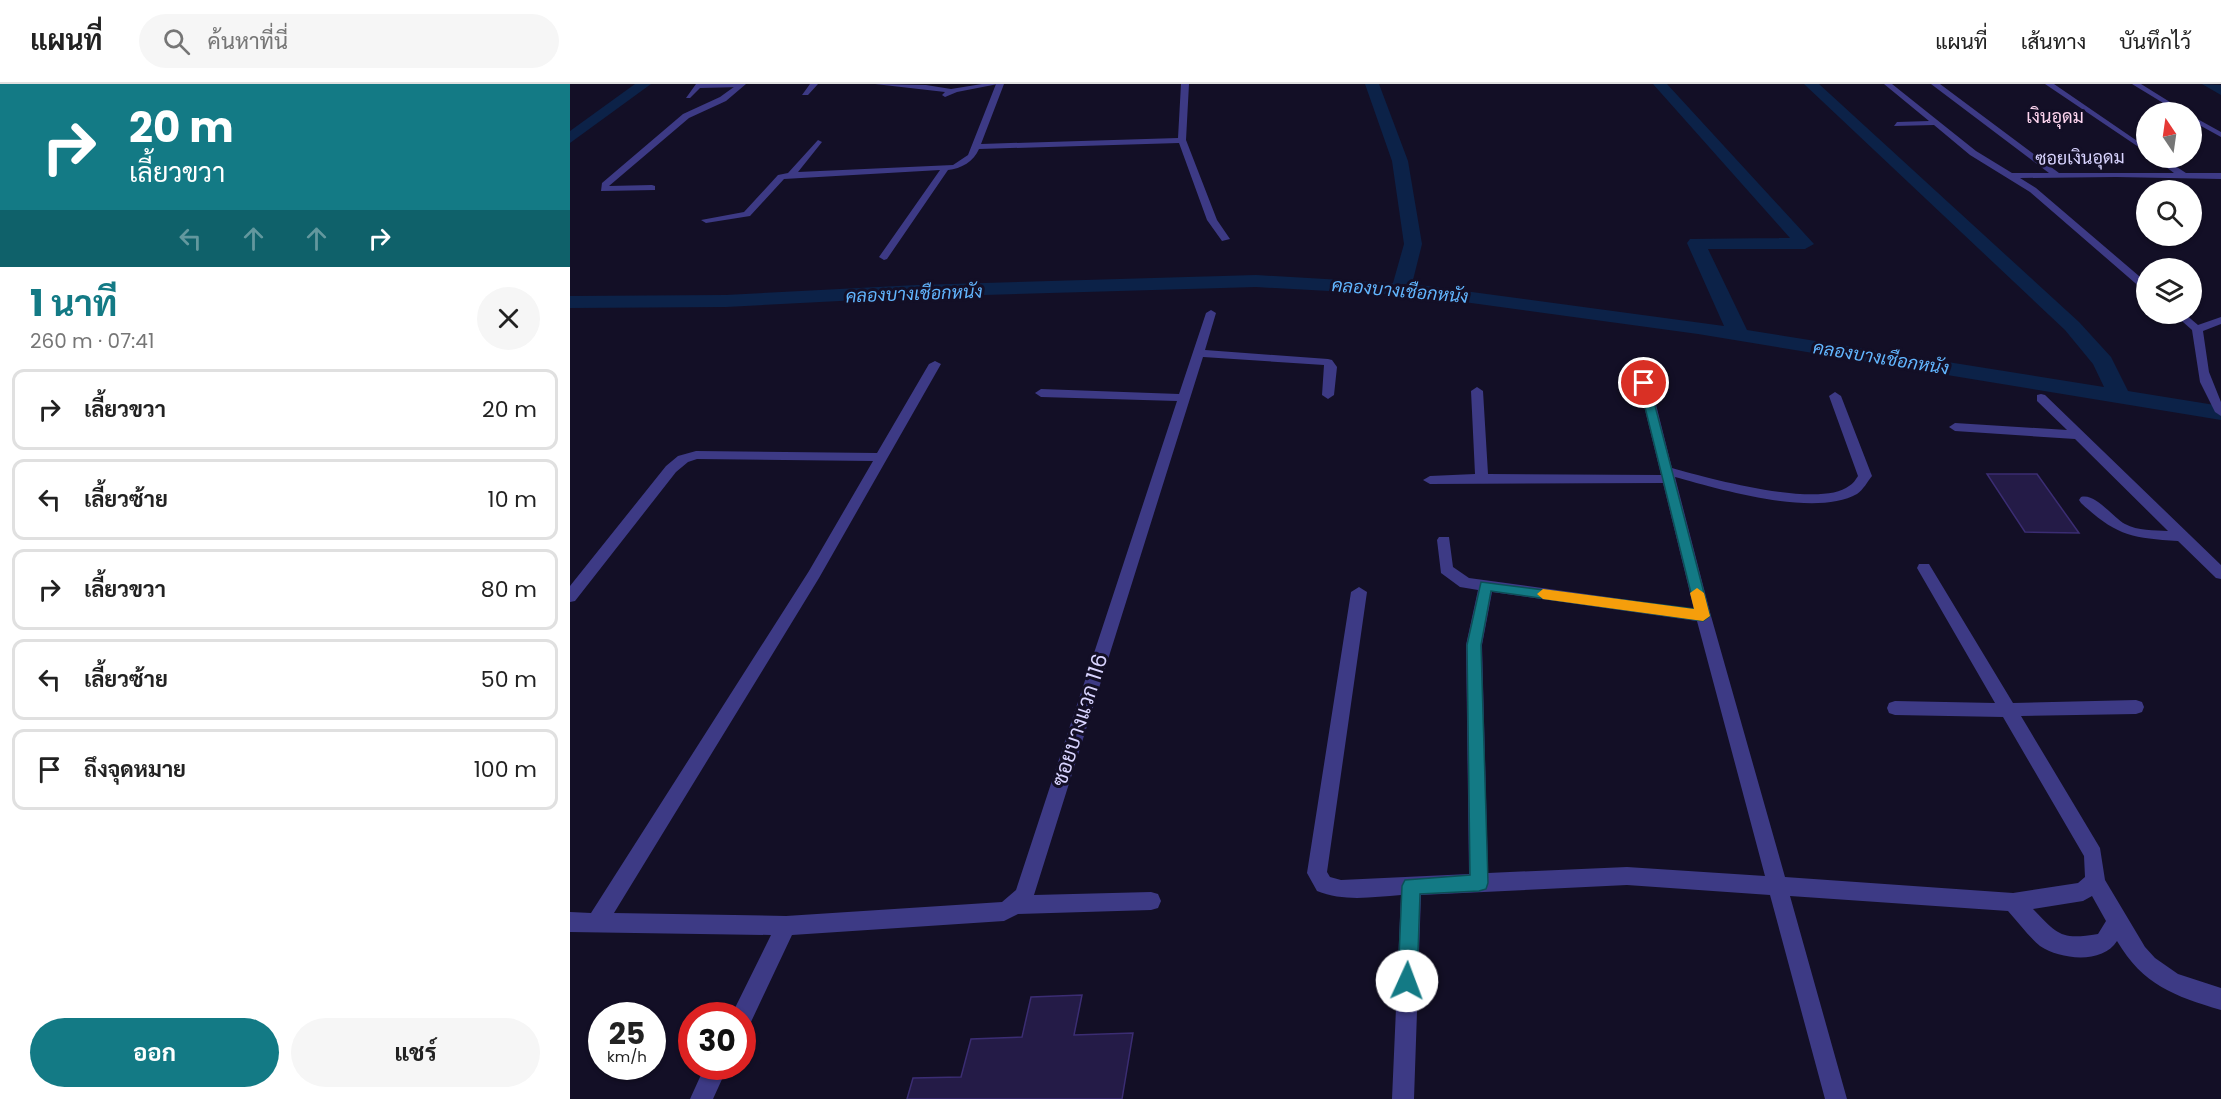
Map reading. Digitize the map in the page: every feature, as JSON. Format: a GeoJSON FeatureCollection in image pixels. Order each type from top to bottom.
{"type":"FeatureCollection","features":[{"type":"Feature","properties":{"kind":"street"},"geometry":{"type":"LineString","coordinates":[[806,93],[814,84]]}},
{"type":"Feature","properties":{"kind":"street"},"geometry":{"type":"LineString","coordinates":[[706,220],[747,214],[780,177],[944,170],[963,163],[972,156],[1000,84]]}},
{"type":"Feature","properties":{"kind":"street"},"geometry":{"type":"LineString","coordinates":[[1185,84],[1182,140],[1212,220],[1225,239]]}},
{"type":"Feature","properties":{"kind":"street"},"geometry":{"type":"LineString","coordinates":[[1888,84],[1978,157],[2033,190],[2136,278]]}},
{"type":"Feature","properties":{"kind":"street"},"geometry":{"type":"LineString","coordinates":[[1935,84],[2056,174]]}},
{"type":"Feature","properties":{"kind":"street"},"geometry":{"type":"LineString","coordinates":[[2049,84],[2136,143]]}},
{"type":"Feature","properties":{"kind":"street"},"geometry":{"type":"LineString","coordinates":[[2136,84],[2166,102]]}},
{"type":"Feature","properties":{"kind":"street"},"geometry":{"type":"LineString","coordinates":[[652,188],[604,189],[605,185],[686,116],[713,105],[741,85]]}},
{"type":"Feature","properties":{"kind":"street"},"geometry":{"type":"LineString","coordinates":[[1896,124],[1936,123]]}},
{"type":"Feature","properties":{"kind":"street"},"geometry":{"type":"LineString","coordinates":[[2202,124],[2221,135]]}},
{"type":"Feature","properties":{"kind":"street"},"geometry":{"type":"LineString","coordinates":[[976,147],[1182,140]]}},
{"type":"Feature","properties":{"kind":"street"},"geometry":{"type":"LineString","coordinates":[[791,175],[818,142]]}},
{"type":"Feature","properties":{"kind":"street"},"geometry":{"type":"LineString","coordinates":[[2173,168],[2184,175]]}},
{"type":"Feature","properties":{"kind":"street"},"geometry":{"type":"LineString","coordinates":[[884,257],[944,170]]}},
{"type":"Feature","properties":{"kind":"street","name":"ซอยเงินอุดม"},"geometry":{"type":"LineString","coordinates":[[2012,176],[2056,174],[2221,176]]}},
{"type":"Feature","properties":{"kind":"street","name":"ซอยบางแวก 116"},"geometry":{"type":"LineString","coordinates":[[1016,904],[1024,896],[1211,313]]}},
{"type":"Feature","properties":{"kind":"street"},"geometry":{"type":"LineString","coordinates":[[2197,329],[2221,320]]}},
{"type":"Feature","properties":{"kind":"street"},"geometry":{"type":"LineString","coordinates":[[2191,324],[2197,329],[2200,362],[2207,389],[2221,412]]}},
{"type":"Feature","properties":{"kind":"street"},"geometry":{"type":"LineString","coordinates":[[1199,352],[1328,362],[1331,368],[1328,395]]}},
{"type":"Feature","properties":{"kind":"street"},"geometry":{"type":"LineString","coordinates":[[1639,361],[1703,616],[1836,1099]]}},
{"type":"Feature","properties":{"kind":"street"},"geometry":{"type":"LineString","coordinates":[[597,922],[814,574],[935,364]]}},
{"type":"Feature","properties":{"kind":"street"},"geometry":{"type":"LineString","coordinates":[[1477,391],[1482,478]]}},
{"type":"Feature","properties":{"kind":"street"},"geometry":{"type":"LineString","coordinates":[[1041,393],[1184,398]]}},
{"type":"Feature","properties":{"kind":"street"},"geometry":{"type":"LineString","coordinates":[[1430,480],[1666,475],[1772,496],[1827,496],[1852,492],[1863,484],[1865,476],[1835,396]]}},
{"type":"Feature","properties":{"kind":"street"},"geometry":{"type":"LineString","coordinates":[[2041,398],[2221,574]]}},
{"type":"Feature","properties":{"kind":"street"},"geometry":{"type":"LineString","coordinates":[[1955,427],[2079,435]]}},
{"type":"Feature","properties":{"kind":"street"},"geometry":{"type":"LineString","coordinates":[[570,597],[671,469],[683,459],[696,455],[882,457]]}},
{"type":"Feature","properties":{"kind":"street"},"geometry":{"type":"LineString","coordinates":[[2086,500],[2117,528],[2131,534],[2182,536]]}},
{"type":"Feature","properties":{"kind":"street"},"geometry":{"type":"LineString","coordinates":[[1444,540],[1446,569],[1465,583],[1703,616]]}},
{"type":"Feature","properties":{"kind":"street"},"geometry":{"type":"LineString","coordinates":[[1924,568],[2093,855],[2095,882],[2132,949],[2153,973],[2181,988],[2221,999]]}},
{"type":"Feature","properties":{"kind":"street"},"geometry":{"type":"LineString","coordinates":[[1479,883],[1474,645],[1486,586]]}},
{"type":"Feature","properties":{"kind":"street"},"geometry":{"type":"LineString","coordinates":[[1359,592],[1317,873],[1324,885],[1341,889],[1627,876],[2013,902],[2083,892],[2095,882]]}},
{"type":"Feature","properties":{"kind":"street"},"geometry":{"type":"LineString","coordinates":[[1895,708],[2007,710],[2136,707]]}},
{"type":"Feature","properties":{"kind":"street"},"geometry":{"type":"LineString","coordinates":[[1403,1099],[1411,886]]}},
{"type":"Feature","properties":{"kind":"street"},"geometry":{"type":"LineString","coordinates":[[570,922],[786,926],[1004,911],[1016,904],[1152,901]]}},
{"type":"Feature","properties":{"kind":"street"},"geometry":{"type":"LineString","coordinates":[[2013,902],[2048,939],[2073,948],[2104,943],[2117,922]]}},
{"type":"Feature","properties":{"kind":"street"},"geometry":{"type":"LineString","coordinates":[[749,1002],[786,926]]}},
{"type":"Feature","properties":{"kind":"street"},"geometry":{"type":"LineString","coordinates":[[701,1099],[710,1080]]}},
{"type":"Feature","properties":{"kind":"lane"},"geometry":{"type":"LineString","coordinates":[[878,84],[950,91],[995,84]]}},
{"type":"Feature","properties":{"kind":"lane"},"geometry":{"type":"LineString","coordinates":[[688,98],[699,85],[741,85]]}},
{"type":"Feature","properties":{"kind":"lane"},"geometry":{"type":"LineString","coordinates":[[942,98],[950,91]]}},
{"type":"Feature","properties":{"kind":"building"},"geometry":{"type":"Polygon","coordinates":[[[1987,474],[2037,474],[2079,533],[2025,532],[1987,474]]]}},
{"type":"Feature","properties":{"kind":"building"},"geometry":{"type":"Polygon","coordinates":[[[1082,995],[1074,1035],[1133,1033],[1122,1099],[907,1099],[913,1078],[961,1077],[971,1039],[1022,1037],[1031,997],[1082,995]]]}},
{"type":"Feature","properties":{"kind":"waterway"},"geometry":{"type":"LineString","coordinates":[[570,138],[644,84]]}},
{"type":"Feature","properties":{"kind":"waterway"},"geometry":{"type":"LineString","coordinates":[[1372,84],[1400,161],[1413,244],[1401,289]]}},
{"type":"Feature","properties":{"kind":"waterway"},"geometry":{"type":"LineString","coordinates":[[1660,84],[1805,244],[1696,243],[1739,335]]}},
{"type":"Feature","properties":{"kind":"waterway"},"geometry":{"type":"LineString","coordinates":[[1811,84],[2072,326],[2103,362],[2120,397]]}},
{"type":"Feature","properties":{"kind":"waterway"},"geometry":{"type":"LineString","coordinates":[[2209,84],[2221,91]]}},
{"type":"Feature","properties":{"kind":"waterway","name":"คลองบางเชือกหนัง"},"geometry":{"type":"LineString","coordinates":[[570,302],[726,301],[917,291],[1256,281],[1401,289]]}},
{"type":"Feature","properties":{"kind":"waterway","name":"คลองบางเชือกหนัง"},"geometry":{"type":"LineString","coordinates":[[1401,289],[1739,335]]}},
{"type":"Feature","properties":{"kind":"waterway","name":"คลองบางเชือกหนัง"},"geometry":{"type":"LineString","coordinates":[[1739,335],[2120,397]]}},
{"type":"Feature","properties":{"kind":"waterway","name":"คลองบางเชือกหนัง"},"geometry":{"type":"LineString","coordinates":[[2120,397],[2221,413]]}},
{"type":"Feature","properties":{"kind":"slow traffic"},"geometry":{"type":"LineString","coordinates":[[1543,594],[1703,616],[1697,593]]}},
{"type":"Feature","properties":{"kind":"district","name":"เงินอุดม"},"geometry":{"type":"Point","coordinates":[2055,117]}},
{"type":"Feature","properties":{"kind":"route"},"geometry":{"type":"LineString","coordinates":[[1407,981],[1411,886],[1479,883],[1474,645],[1476,624],[1486,586],[1703,616],[1644,383]]}}]}
